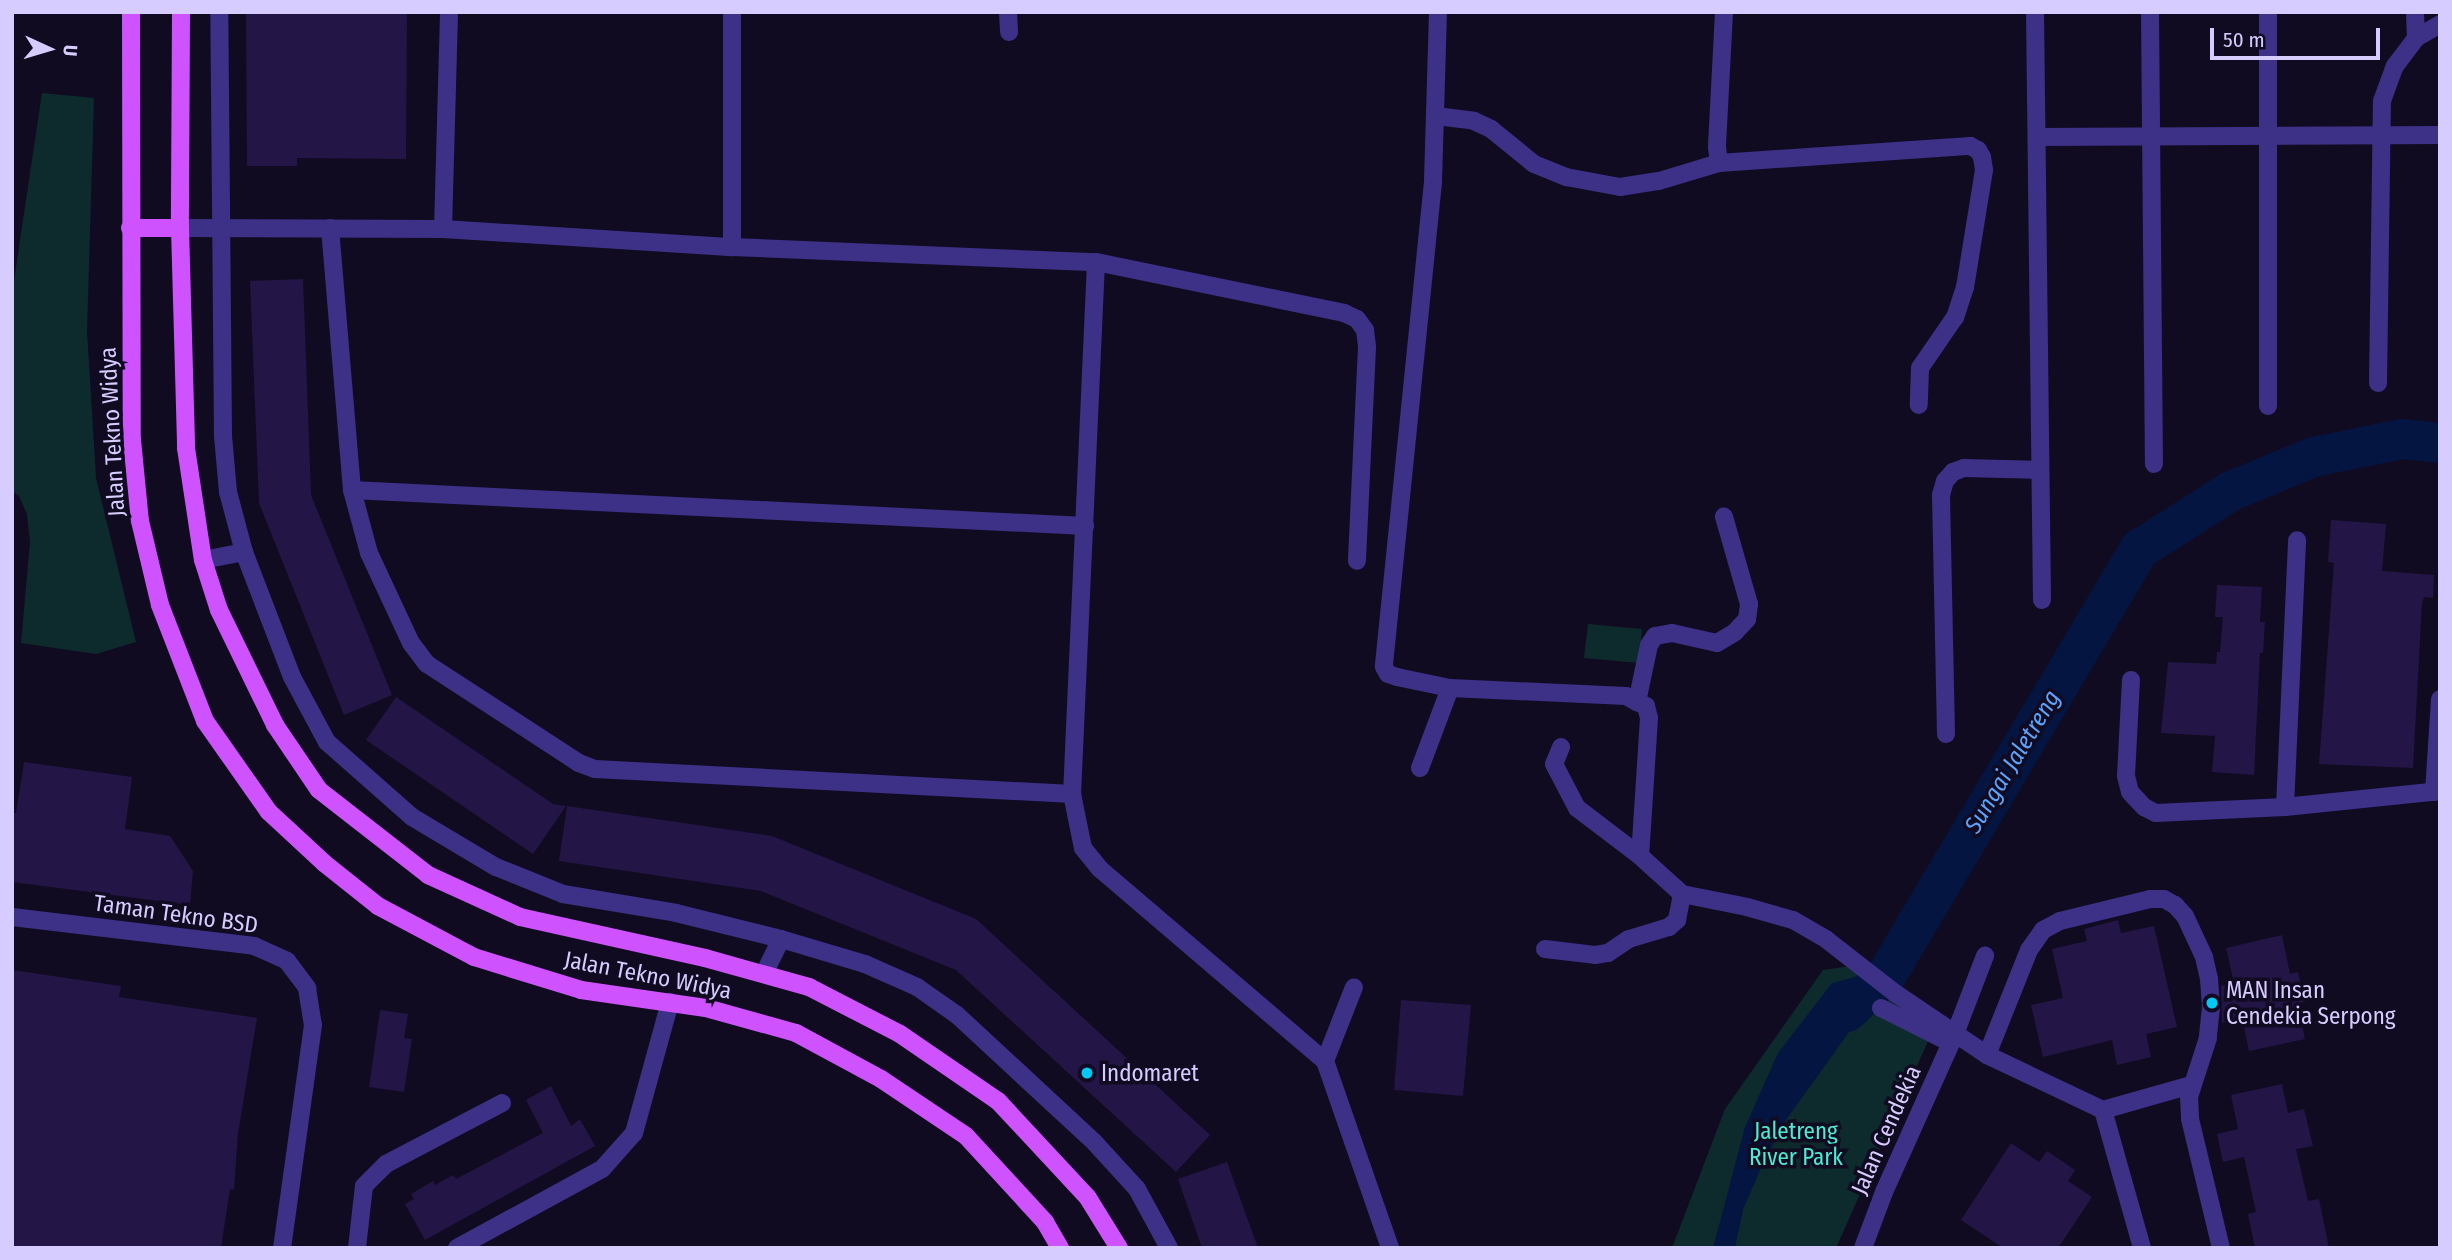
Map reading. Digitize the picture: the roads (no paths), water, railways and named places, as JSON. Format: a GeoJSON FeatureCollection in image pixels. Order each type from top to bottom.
{"type":"FeatureCollection","features":[{"type":"Feature","properties":{"kind":"main road","name":"Jalan Tekno Widya"},"geometry":{"type":"LineString","coordinates":[[131,12],[132,440],[140,520],[160,605],[205,721],[269,811],[324,863],[378,906],[474,957],[581,990],[706,1008],[796,1034],[881,1079],[966,1136],[1045,1222],[1060,1248]]}},
{"type":"Feature","properties":{"kind":"main road","name":"Jalan Tekno Widya"},"geometry":{"type":"LineString","coordinates":[[181,12],[180,228],[186,448],[203,560],[219,610],[275,725],[319,790],[428,875],[520,917],[809,987],[900,1034],[998,1101],[1088,1198],[1119,1248]]}},
{"type":"Feature","properties":{"kind":"main road"},"geometry":{"type":"LineString","coordinates":[[130,228],[180,228]]}},
{"type":"Feature","properties":{"kind":"street"},"geometry":{"type":"LineString","coordinates":[[219,12],[223,436],[228,492],[244,552],[292,677],[327,742],[412,817],[496,867],[563,894],[676,913],[781,939],[865,964],[917,987],[957,1015],[1095,1143],[1137,1189],[1169,1248]]}},
{"type":"Feature","properties":{"kind":"street"},"geometry":{"type":"LineString","coordinates":[[443,229],[449,12]]}},
{"type":"Feature","properties":{"kind":"street"},"geometry":{"type":"LineString","coordinates":[[732,12],[732,247]]}},
{"type":"Feature","properties":{"kind":"street"},"geometry":{"type":"LineString","coordinates":[[1009,12],[1009,32]]}},
{"type":"Feature","properties":{"kind":"street"},"geometry":{"type":"LineString","coordinates":[[1438,12],[1433,182],[1384,667],[1388,674],[1397,677],[1450,688],[1626,696],[1646,706],[1649,718],[1640,856]]}},
{"type":"Feature","properties":{"kind":"street"},"geometry":{"type":"LineString","coordinates":[[1718,163],[1724,12]]}},
{"type":"Feature","properties":{"kind":"street"},"geometry":{"type":"LineString","coordinates":[[2035,12],[2042,600]]}},
{"type":"Feature","properties":{"kind":"street"},"geometry":{"type":"LineString","coordinates":[[2150,12],[2154,464]]}},
{"type":"Feature","properties":{"kind":"street"},"geometry":{"type":"LineString","coordinates":[[2268,12],[2268,406]]}},
{"type":"Feature","properties":{"kind":"street"},"geometry":{"type":"LineString","coordinates":[[2415,12],[2416,38]]}},
{"type":"Feature","properties":{"kind":"street"},"geometry":{"type":"LineString","coordinates":[[2378,383],[2379,134],[2382,101],[2388,82],[2416,38],[2440,24]]}},
{"type":"Feature","properties":{"kind":"street"},"geometry":{"type":"LineString","coordinates":[[1436,117],[1474,121],[1491,129],[1534,164],[1566,177],[1620,187],[1659,181],[1718,163],[1970,146],[1978,149],[1984,170],[1965,287],[1955,317],[1920,368],[1917,386],[1919,405]]}},
{"type":"Feature","properties":{"kind":"street"},"geometry":{"type":"LineString","coordinates":[[2037,137],[2440,135]]}},
{"type":"Feature","properties":{"kind":"street"},"geometry":{"type":"LineString","coordinates":[[180,228],[443,229],[732,247],[1096,262],[1344,313],[1357,320],[1365,330],[1367,347],[1357,561]]}},
{"type":"Feature","properties":{"kind":"street"},"geometry":{"type":"LineString","coordinates":[[330,228],[352,490],[369,553],[411,643],[427,664],[579,763],[595,769],[1072,794]]}},
{"type":"Feature","properties":{"kind":"street"},"geometry":{"type":"LineString","coordinates":[[1096,262],[1072,794],[1083,848],[1100,869],[1325,1061],[1390,1248]]}},
{"type":"Feature","properties":{"kind":"street"},"geometry":{"type":"LineString","coordinates":[[1946,733],[1941,495],[1945,481],[1953,472],[1964,468],[2040,470]]}},
{"type":"Feature","properties":{"kind":"street"},"geometry":{"type":"LineString","coordinates":[[352,490],[1085,526]]}},
{"type":"Feature","properties":{"kind":"street"},"geometry":{"type":"LineString","coordinates":[[1637,702],[1649,645],[1655,635],[1672,633],[1717,643],[1735,632],[1747,619],[1749,604],[1724,517]]}},
{"type":"Feature","properties":{"kind":"street"},"geometry":{"type":"LineString","coordinates":[[2285,807],[2297,540]]}},
{"type":"Feature","properties":{"kind":"street"},"geometry":{"type":"LineString","coordinates":[[203,560],[244,552]]}},
{"type":"Feature","properties":{"kind":"street"},"geometry":{"type":"LineString","coordinates":[[2131,680],[2126,776],[2130,792],[2144,807],[2157,813],[2285,807],[2437,792],[2440,699]]}},
{"type":"Feature","properties":{"kind":"street"},"geometry":{"type":"LineString","coordinates":[[1420,768],[1450,688]]}},
{"type":"Feature","properties":{"kind":"street"},"geometry":{"type":"LineString","coordinates":[[1561,747],[1554,764],[1577,808],[1640,856],[1682,894],[1748,907],[1793,920],[1827,940],[1953,1039]]}},
{"type":"Feature","properties":{"kind":"street"},"geometry":{"type":"LineString","coordinates":[[1545,949],[1595,955],[1608,953],[1629,939],[1669,927],[1677,920],[1682,894]]}},
{"type":"Feature","properties":{"kind":"street"},"geometry":{"type":"LineString","coordinates":[[1987,1055],[2029,950],[2043,930],[2060,920],[2150,899],[2164,899],[2185,916],[2204,957],[2209,979],[2211,1007],[2208,1038],[2190,1085],[2190,1119],[2221,1248]]}},
{"type":"Feature","properties":{"kind":"street","name":"Taman Tekno BSD"},"geometry":{"type":"LineString","coordinates":[[12,917],[254,946],[287,961],[307,988],[313,1025],[282,1248]]}},
{"type":"Feature","properties":{"kind":"street"},"geometry":{"type":"LineString","coordinates":[[764,974],[781,939]]}},
{"type":"Feature","properties":{"kind":"street","name":"Jalan Cendekia"},"geometry":{"type":"LineString","coordinates":[[1863,1248],[1884,1192],[1953,1039],[1985,956]]}},
{"type":"Feature","properties":{"kind":"street"},"geometry":{"type":"LineString","coordinates":[[1325,1061],[1354,986]]}},
{"type":"Feature","properties":{"kind":"street"},"geometry":{"type":"LineString","coordinates":[[457,1248],[602,1169],[634,1133],[670,1002]]}},
{"type":"Feature","properties":{"kind":"street"},"geometry":{"type":"LineString","coordinates":[[1881,1007],[2102,1110],[2190,1085]]}},
{"type":"Feature","properties":{"kind":"street"},"geometry":{"type":"LineString","coordinates":[[357,1248],[364,1186],[386,1164],[502,1103]]}},
{"type":"Feature","properties":{"kind":"street"},"geometry":{"type":"LineString","coordinates":[[2102,1110],[2142,1248]]}},
{"type":"Feature","properties":{"kind":"water"},"geometry":{"type":"Polygon","coordinates":[[[1878,971],[1895,985],[1868,1013],[1862,1014],[1786,1120],[1763,1163],[1743,1210],[1735,1248],[1713,1248],[1745,1127],[1778,1053],[1832,983],[1878,971]]]}},
{"type":"Feature","properties":{"kind":"waterway","name":"Sungai Jaletreng"},"geometry":{"type":"LineString","coordinates":[[1847,1012],[1886,976],[2140,549],[2231,491],[2314,457],[2402,439],[2440,443]]}},
{"type":"Feature","properties":{"kind":"place","name":"MAN Insan Cendekia Serpong"},"geometry":{"type":"Point","coordinates":[2212,1003]}},
{"type":"Feature","properties":{"kind":"place","name":"Indomaret"},"geometry":{"type":"Point","coordinates":[1087,1073]}},
{"type":"Feature","properties":{"kind":"park label","name":"Jaletreng River Park"},"geometry":{"type":"Point","coordinates":[1796,1144]}}]}
